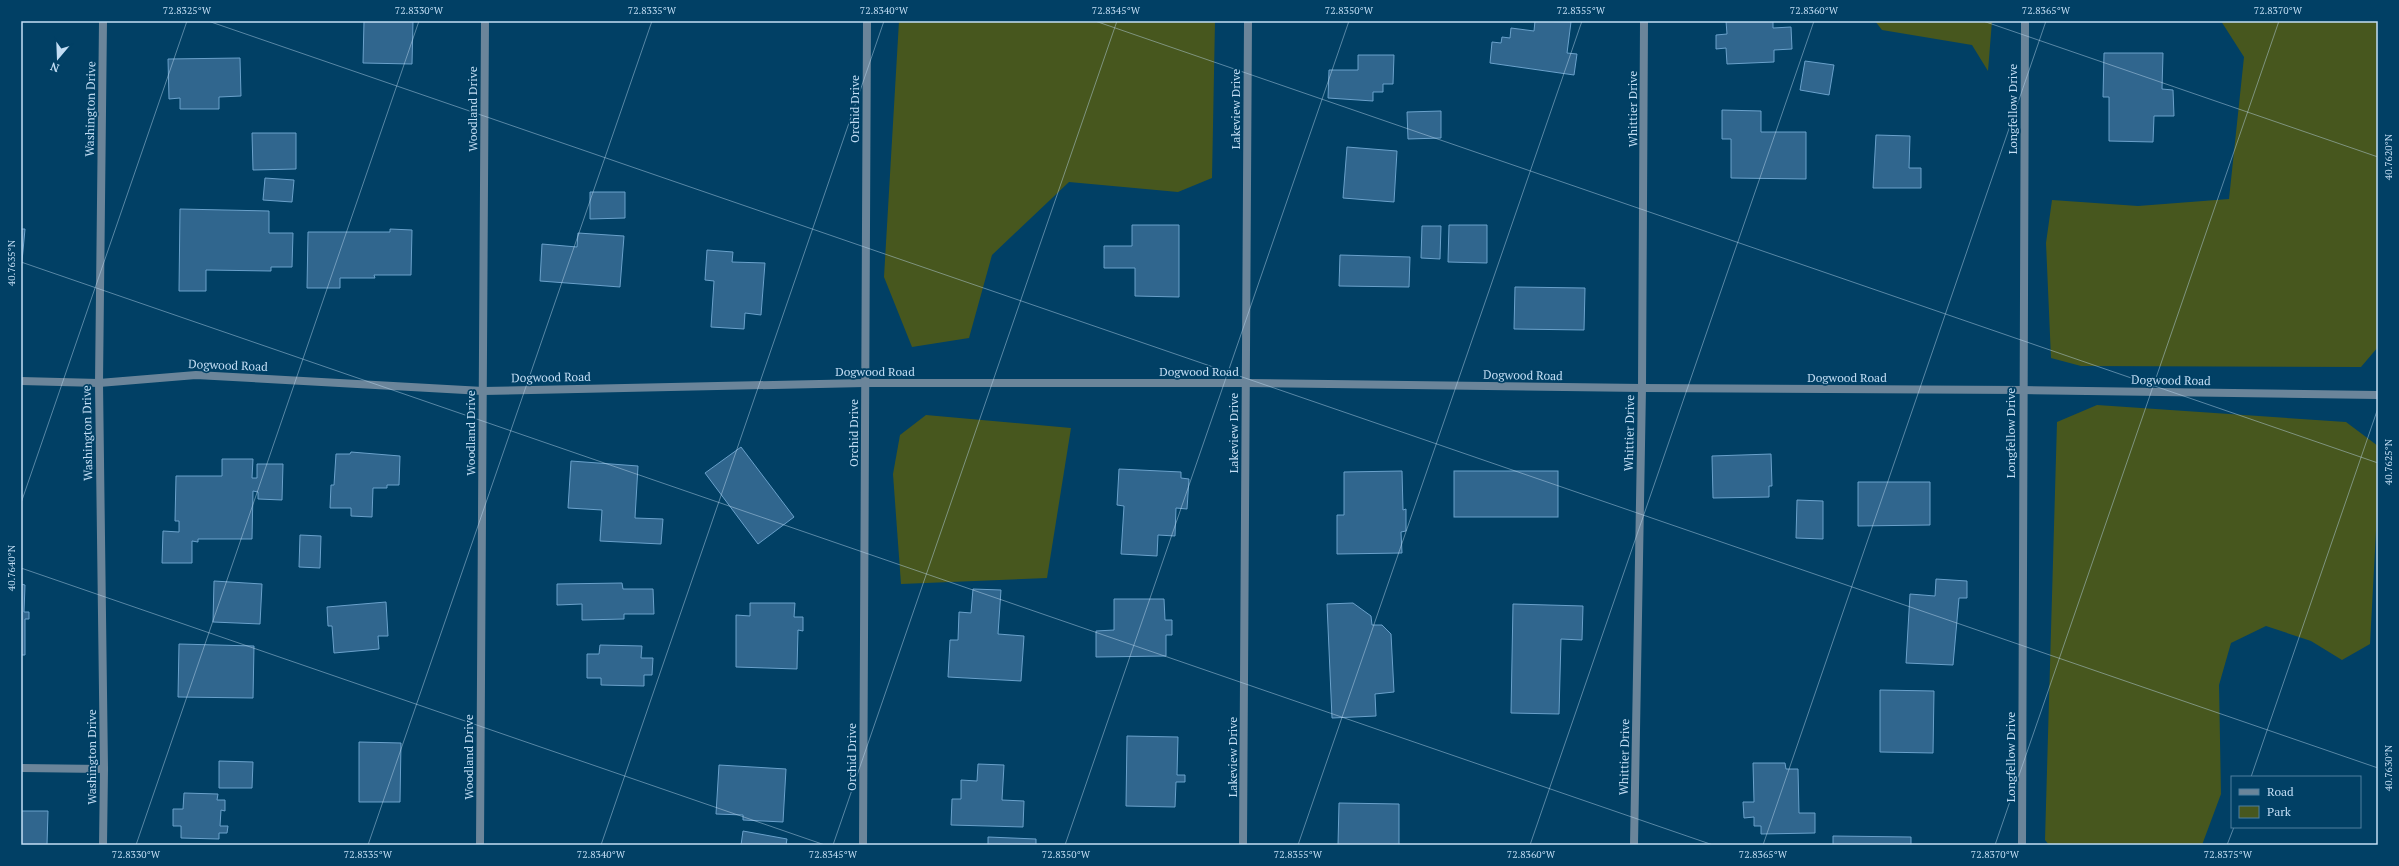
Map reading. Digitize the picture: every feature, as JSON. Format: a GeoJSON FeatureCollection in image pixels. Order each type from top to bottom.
{"type":"FeatureCollection","features":[{"type":"Feature","properties":{"kind":"street","name":"Washington Drive"},"geometry":{"type":"LineString","coordinates":[[103,21],[99,383],[104,769],[103,845]]}},
{"type":"Feature","properties":{"kind":"street","name":"Woodland Drive"},"geometry":{"type":"LineString","coordinates":[[480,845],[484,21]]}},
{"type":"Feature","properties":{"kind":"street","name":"Orchid Drive"},"geometry":{"type":"LineString","coordinates":[[863,845],[867,21]]}},
{"type":"Feature","properties":{"kind":"street","name":"Lakeview Drive"},"geometry":{"type":"LineString","coordinates":[[1243,845],[1248,21]]}},
{"type":"Feature","properties":{"kind":"street","name":"Whittier Drive"},"geometry":{"type":"LineString","coordinates":[[1634,845],[1642,388],[1644,21]]}},
{"type":"Feature","properties":{"kind":"street","name":"Longfellow Drive"},"geometry":{"type":"LineString","coordinates":[[2022,845],[2022,390],[2025,21]]}},
{"type":"Feature","properties":{"kind":"street","name":"Dogwood Road"},"geometry":{"type":"LineString","coordinates":[[21,381],[99,383],[196,375],[483,391],[865,383],[1245,383],[1642,388],[2022,390],[2378,395]]}},
{"type":"Feature","properties":{"kind":"street"},"geometry":{"type":"LineString","coordinates":[[21,768],[104,769]]}},
{"type":"Feature","properties":{"kind":"green space"},"geometry":{"type":"Polygon","coordinates":[[[899,21],[1215,21],[1212,178],[1178,192],[1069,182],[992,255],[969,338],[912,347],[884,277],[899,21]]]}},
{"type":"Feature","properties":{"kind":"green space"},"geometry":{"type":"Polygon","coordinates":[[[1875,21],[1992,21],[1988,71],[1972,45],[1882,30],[1875,21]]]}},
{"type":"Feature","properties":{"kind":"green space"},"geometry":{"type":"Polygon","coordinates":[[[2221,21],[2378,21],[2378,347],[2361,367],[2081,366],[2051,358],[2046,243],[2052,200],[2138,206],[2229,199],[2244,57],[2221,21]]]}},
{"type":"Feature","properties":{"kind":"green space"},"geometry":{"type":"Polygon","coordinates":[[[2097,405],[2346,422],[2378,446],[2378,493],[2370,644],[2342,660],[2311,641],[2266,626],[2231,643],[2219,685],[2221,794],[2202,845],[2049,845],[2045,840],[2057,422],[2097,405]]]}},
{"type":"Feature","properties":{"kind":"green space"},"geometry":{"type":"Polygon","coordinates":[[[926,415],[1071,428],[1047,578],[901,584],[893,474],[900,435],[926,415]]]}},
{"type":"Feature","properties":{"kind":"building"},"geometry":{"type":"Polygon","coordinates":[[[364,21],[413,21],[412,64],[363,63],[364,21]]]}},
{"type":"Feature","properties":{"kind":"building"},"geometry":{"type":"Polygon","coordinates":[[[1535,21],[1571,22],[1567,53],[1577,54],[1574,75],[1490,63],[1492,42],[1501,43],[1502,37],[1510,38],[1511,28],[1534,31],[1535,21]]]}},
{"type":"Feature","properties":{"kind":"building"},"geometry":{"type":"Polygon","coordinates":[[[1726,21],[1773,21],[1773,28],[1791,27],[1792,49],[1774,50],[1774,62],[1727,64],[1726,48],[1716,49],[1716,35],[1727,34],[1726,21]]]}},
{"type":"Feature","properties":{"kind":"building"},"geometry":{"type":"Polygon","coordinates":[[[2104,53],[2163,53],[2162,89],[2173,90],[2174,116],[2154,116],[2153,142],[2109,141],[2109,97],[2103,97],[2104,53]]]}},
{"type":"Feature","properties":{"kind":"building"},"geometry":{"type":"Polygon","coordinates":[[[1358,55],[1394,55],[1393,84],[1383,84],[1383,92],[1373,92],[1373,101],[1328,98],[1329,70],[1358,70],[1358,55]]]}},
{"type":"Feature","properties":{"kind":"building"},"geometry":{"type":"Polygon","coordinates":[[[240,58],[241,96],[219,97],[219,109],[180,109],[180,98],[169,99],[168,59],[240,58]]]}},
{"type":"Feature","properties":{"kind":"building"},"geometry":{"type":"Polygon","coordinates":[[[1805,61],[1834,65],[1829,95],[1800,90],[1805,61]]]}},
{"type":"Feature","properties":{"kind":"building"},"geometry":{"type":"Polygon","coordinates":[[[1722,110],[1761,111],[1761,132],[1806,132],[1806,179],[1731,178],[1731,139],[1722,139],[1722,110]]]}},
{"type":"Feature","properties":{"kind":"building"},"geometry":{"type":"Polygon","coordinates":[[[1441,111],[1441,138],[1408,139],[1407,112],[1441,111]]]}},
{"type":"Feature","properties":{"kind":"building"},"geometry":{"type":"Polygon","coordinates":[[[252,133],[296,133],[296,169],[253,170],[252,133]]]}},
{"type":"Feature","properties":{"kind":"building"},"geometry":{"type":"Polygon","coordinates":[[[1876,135],[1910,136],[1909,168],[1921,168],[1921,188],[1873,188],[1876,135]]]}},
{"type":"Feature","properties":{"kind":"building"},"geometry":{"type":"Polygon","coordinates":[[[1347,147],[1397,151],[1394,202],[1343,198],[1347,147]]]}},
{"type":"Feature","properties":{"kind":"building"},"geometry":{"type":"Polygon","coordinates":[[[265,178],[294,180],[292,202],[263,200],[265,178]]]}},
{"type":"Feature","properties":{"kind":"building"},"geometry":{"type":"Polygon","coordinates":[[[590,192],[625,192],[625,218],[590,219],[590,192]]]}},
{"type":"Feature","properties":{"kind":"building"},"geometry":{"type":"Polygon","coordinates":[[[180,209],[269,211],[269,233],[293,233],[292,267],[271,267],[271,271],[206,270],[206,291],[179,291],[180,209]]]}},
{"type":"Feature","properties":{"kind":"building"},"geometry":{"type":"Polygon","coordinates":[[[1132,225],[1179,225],[1179,297],[1135,296],[1135,268],[1104,268],[1104,246],[1132,246],[1132,225]]]}},
{"type":"Feature","properties":{"kind":"building"},"geometry":{"type":"Polygon","coordinates":[[[1449,225],[1487,225],[1487,263],[1448,262],[1449,225]]]}},
{"type":"Feature","properties":{"kind":"building"},"geometry":{"type":"Polygon","coordinates":[[[1422,226],[1441,226],[1440,259],[1421,258],[1422,226]]]}},
{"type":"Feature","properties":{"kind":"building"},"geometry":{"type":"Polygon","coordinates":[[[21,229],[25,229],[21,272],[21,229]]]}},
{"type":"Feature","properties":{"kind":"building"},"geometry":{"type":"Polygon","coordinates":[[[390,229],[412,230],[411,275],[374,275],[375,278],[340,278],[340,288],[307,288],[308,232],[390,232],[390,229]]]}},
{"type":"Feature","properties":{"kind":"building"},"geometry":{"type":"Polygon","coordinates":[[[578,233],[624,236],[620,287],[540,281],[542,244],[577,247],[578,233]]]}},
{"type":"Feature","properties":{"kind":"building"},"geometry":{"type":"Polygon","coordinates":[[[707,250],[733,252],[732,262],[765,263],[761,315],[745,313],[744,329],[711,327],[714,281],[705,280],[707,250]]]}},
{"type":"Feature","properties":{"kind":"building"},"geometry":{"type":"Polygon","coordinates":[[[1340,255],[1410,257],[1409,287],[1339,286],[1340,255]]]}},
{"type":"Feature","properties":{"kind":"building"},"geometry":{"type":"Polygon","coordinates":[[[1515,287],[1585,288],[1584,330],[1514,329],[1515,287]]]}},
{"type":"Feature","properties":{"kind":"building"},"geometry":{"type":"Polygon","coordinates":[[[741,447],[794,517],[758,544],[705,473],[741,447]]]}},
{"type":"Feature","properties":{"kind":"building"},"geometry":{"type":"Polygon","coordinates":[[[351,452],[400,456],[399,485],[387,485],[387,488],[373,488],[372,517],[351,516],[351,508],[330,508],[331,485],[334,485],[336,454],[350,454],[351,452]]]}},
{"type":"Feature","properties":{"kind":"building"},"geometry":{"type":"Polygon","coordinates":[[[1771,454],[1772,486],[1769,486],[1769,497],[1713,498],[1712,456],[1771,454]]]}},
{"type":"Feature","properties":{"kind":"building"},"geometry":{"type":"Polygon","coordinates":[[[222,459],[253,459],[252,478],[257,478],[257,464],[283,464],[282,500],[258,499],[258,492],[253,491],[252,539],[198,539],[198,542],[192,541],[192,563],[162,563],[163,531],[179,532],[179,521],[175,521],[176,476],[222,476],[222,459]]]}},
{"type":"Feature","properties":{"kind":"building"},"geometry":{"type":"Polygon","coordinates":[[[571,461],[638,466],[635,518],[663,519],[661,544],[600,541],[602,510],[568,508],[571,461]]]}},
{"type":"Feature","properties":{"kind":"building"},"geometry":{"type":"Polygon","coordinates":[[[1119,469],[1181,472],[1181,478],[1189,479],[1187,509],[1176,508],[1175,536],[1158,535],[1157,556],[1121,554],[1124,506],[1117,505],[1119,469]]]}},
{"type":"Feature","properties":{"kind":"building"},"geometry":{"type":"Polygon","coordinates":[[[1402,471],[1403,510],[1406,509],[1406,531],[1401,532],[1402,553],[1337,554],[1337,515],[1344,515],[1344,472],[1402,471]]]}},
{"type":"Feature","properties":{"kind":"building"},"geometry":{"type":"Polygon","coordinates":[[[1454,471],[1558,471],[1558,517],[1454,517],[1454,471]]]}},
{"type":"Feature","properties":{"kind":"building"},"geometry":{"type":"Polygon","coordinates":[[[1858,482],[1930,482],[1930,525],[1858,526],[1858,482]]]}},
{"type":"Feature","properties":{"kind":"building"},"geometry":{"type":"Polygon","coordinates":[[[1797,500],[1823,501],[1823,539],[1796,538],[1797,500]]]}},
{"type":"Feature","properties":{"kind":"building"},"geometry":{"type":"Polygon","coordinates":[[[300,535],[321,536],[320,568],[299,567],[300,535]]]}},
{"type":"Feature","properties":{"kind":"building"},"geometry":{"type":"Polygon","coordinates":[[[1936,579],[1967,581],[1967,598],[1959,598],[1953,665],[1906,663],[1910,594],[1935,596],[1936,579]]]}},
{"type":"Feature","properties":{"kind":"building"},"geometry":{"type":"Polygon","coordinates":[[[214,581],[262,584],[260,624],[213,622],[214,581]]]}},
{"type":"Feature","properties":{"kind":"building"},"geometry":{"type":"Polygon","coordinates":[[[622,583],[623,589],[653,589],[654,614],[624,614],[624,619],[582,620],[582,604],[557,605],[557,584],[622,583]]]}},
{"type":"Feature","properties":{"kind":"building"},"geometry":{"type":"Polygon","coordinates":[[[21,584],[25,585],[24,612],[29,612],[29,619],[25,619],[25,655],[21,655],[21,584]]]}},
{"type":"Feature","properties":{"kind":"building"},"geometry":{"type":"Polygon","coordinates":[[[973,589],[1001,590],[998,634],[1024,636],[1021,681],[948,677],[950,640],[958,640],[959,612],[971,613],[973,589]]]}},
{"type":"Feature","properties":{"kind":"building"},"geometry":{"type":"Polygon","coordinates":[[[1114,599],[1164,599],[1165,620],[1172,620],[1172,635],[1166,635],[1166,656],[1096,657],[1096,631],[1114,630],[1114,599]]]}},
{"type":"Feature","properties":{"kind":"building"},"geometry":{"type":"Polygon","coordinates":[[[386,602],[388,636],[378,636],[379,649],[334,653],[332,626],[328,626],[327,607],[386,602]]]}},
{"type":"Feature","properties":{"kind":"building"},"geometry":{"type":"Polygon","coordinates":[[[750,603],[795,603],[794,617],[803,617],[803,631],[798,630],[797,669],[736,667],[736,615],[750,616],[750,603]]]}},
{"type":"Feature","properties":{"kind":"building"},"geometry":{"type":"Polygon","coordinates":[[[1353,603],[1371,616],[1372,625],[1382,625],[1391,634],[1394,692],[1375,694],[1376,716],[1332,718],[1327,604],[1353,603]]]}},
{"type":"Feature","properties":{"kind":"building"},"geometry":{"type":"Polygon","coordinates":[[[1513,604],[1583,606],[1582,640],[1561,639],[1559,714],[1511,713],[1513,604]]]}},
{"type":"Feature","properties":{"kind":"building"},"geometry":{"type":"Polygon","coordinates":[[[179,644],[254,646],[253,698],[178,697],[179,644]]]}},
{"type":"Feature","properties":{"kind":"building"},"geometry":{"type":"Polygon","coordinates":[[[600,645],[642,646],[641,658],[653,658],[652,675],[644,675],[644,686],[601,685],[601,678],[587,678],[587,654],[599,654],[600,645]]]}},
{"type":"Feature","properties":{"kind":"building"},"geometry":{"type":"Polygon","coordinates":[[[1880,690],[1934,691],[1933,753],[1880,752],[1880,690]]]}},
{"type":"Feature","properties":{"kind":"building"},"geometry":{"type":"Polygon","coordinates":[[[1127,736],[1178,737],[1177,775],[1185,775],[1185,782],[1176,782],[1175,807],[1126,806],[1127,736]]]}},
{"type":"Feature","properties":{"kind":"building"},"geometry":{"type":"Polygon","coordinates":[[[359,742],[401,743],[400,802],[359,802],[359,742]]]}},
{"type":"Feature","properties":{"kind":"building"},"geometry":{"type":"Polygon","coordinates":[[[219,761],[253,762],[252,788],[219,788],[219,761]]]}},
{"type":"Feature","properties":{"kind":"building"},"geometry":{"type":"Polygon","coordinates":[[[1753,763],[1785,763],[1786,769],[1798,769],[1799,813],[1815,813],[1815,833],[1761,834],[1761,826],[1754,826],[1754,817],[1744,818],[1743,802],[1754,802],[1753,763]]]}},
{"type":"Feature","properties":{"kind":"building"},"geometry":{"type":"Polygon","coordinates":[[[978,764],[1004,765],[1002,800],[1024,801],[1023,827],[951,825],[952,799],[961,799],[961,780],[977,781],[978,764]]]}},
{"type":"Feature","properties":{"kind":"building"},"geometry":{"type":"Polygon","coordinates":[[[719,765],[786,769],[783,822],[743,820],[743,815],[716,814],[719,765]]]}},
{"type":"Feature","properties":{"kind":"building"},"geometry":{"type":"Polygon","coordinates":[[[184,793],[218,794],[217,800],[225,800],[225,811],[221,810],[220,826],[228,826],[227,833],[219,833],[219,839],[181,838],[181,826],[173,826],[173,809],[183,809],[184,793]]]}},
{"type":"Feature","properties":{"kind":"building"},"geometry":{"type":"Polygon","coordinates":[[[1339,803],[1399,804],[1399,845],[1338,845],[1339,803]]]}},
{"type":"Feature","properties":{"kind":"building"},"geometry":{"type":"Polygon","coordinates":[[[21,811],[48,811],[47,845],[21,845],[21,811]]]}},
{"type":"Feature","properties":{"kind":"building"},"geometry":{"type":"Polygon","coordinates":[[[743,831],[787,839],[786,845],[741,845],[743,831]]]}},
{"type":"Feature","properties":{"kind":"building"},"geometry":{"type":"Polygon","coordinates":[[[1833,836],[1911,837],[1911,845],[1833,845],[1833,836]]]}},
{"type":"Feature","properties":{"kind":"building"},"geometry":{"type":"Polygon","coordinates":[[[988,837],[1036,839],[1036,845],[988,845],[988,837]]]}}]}
